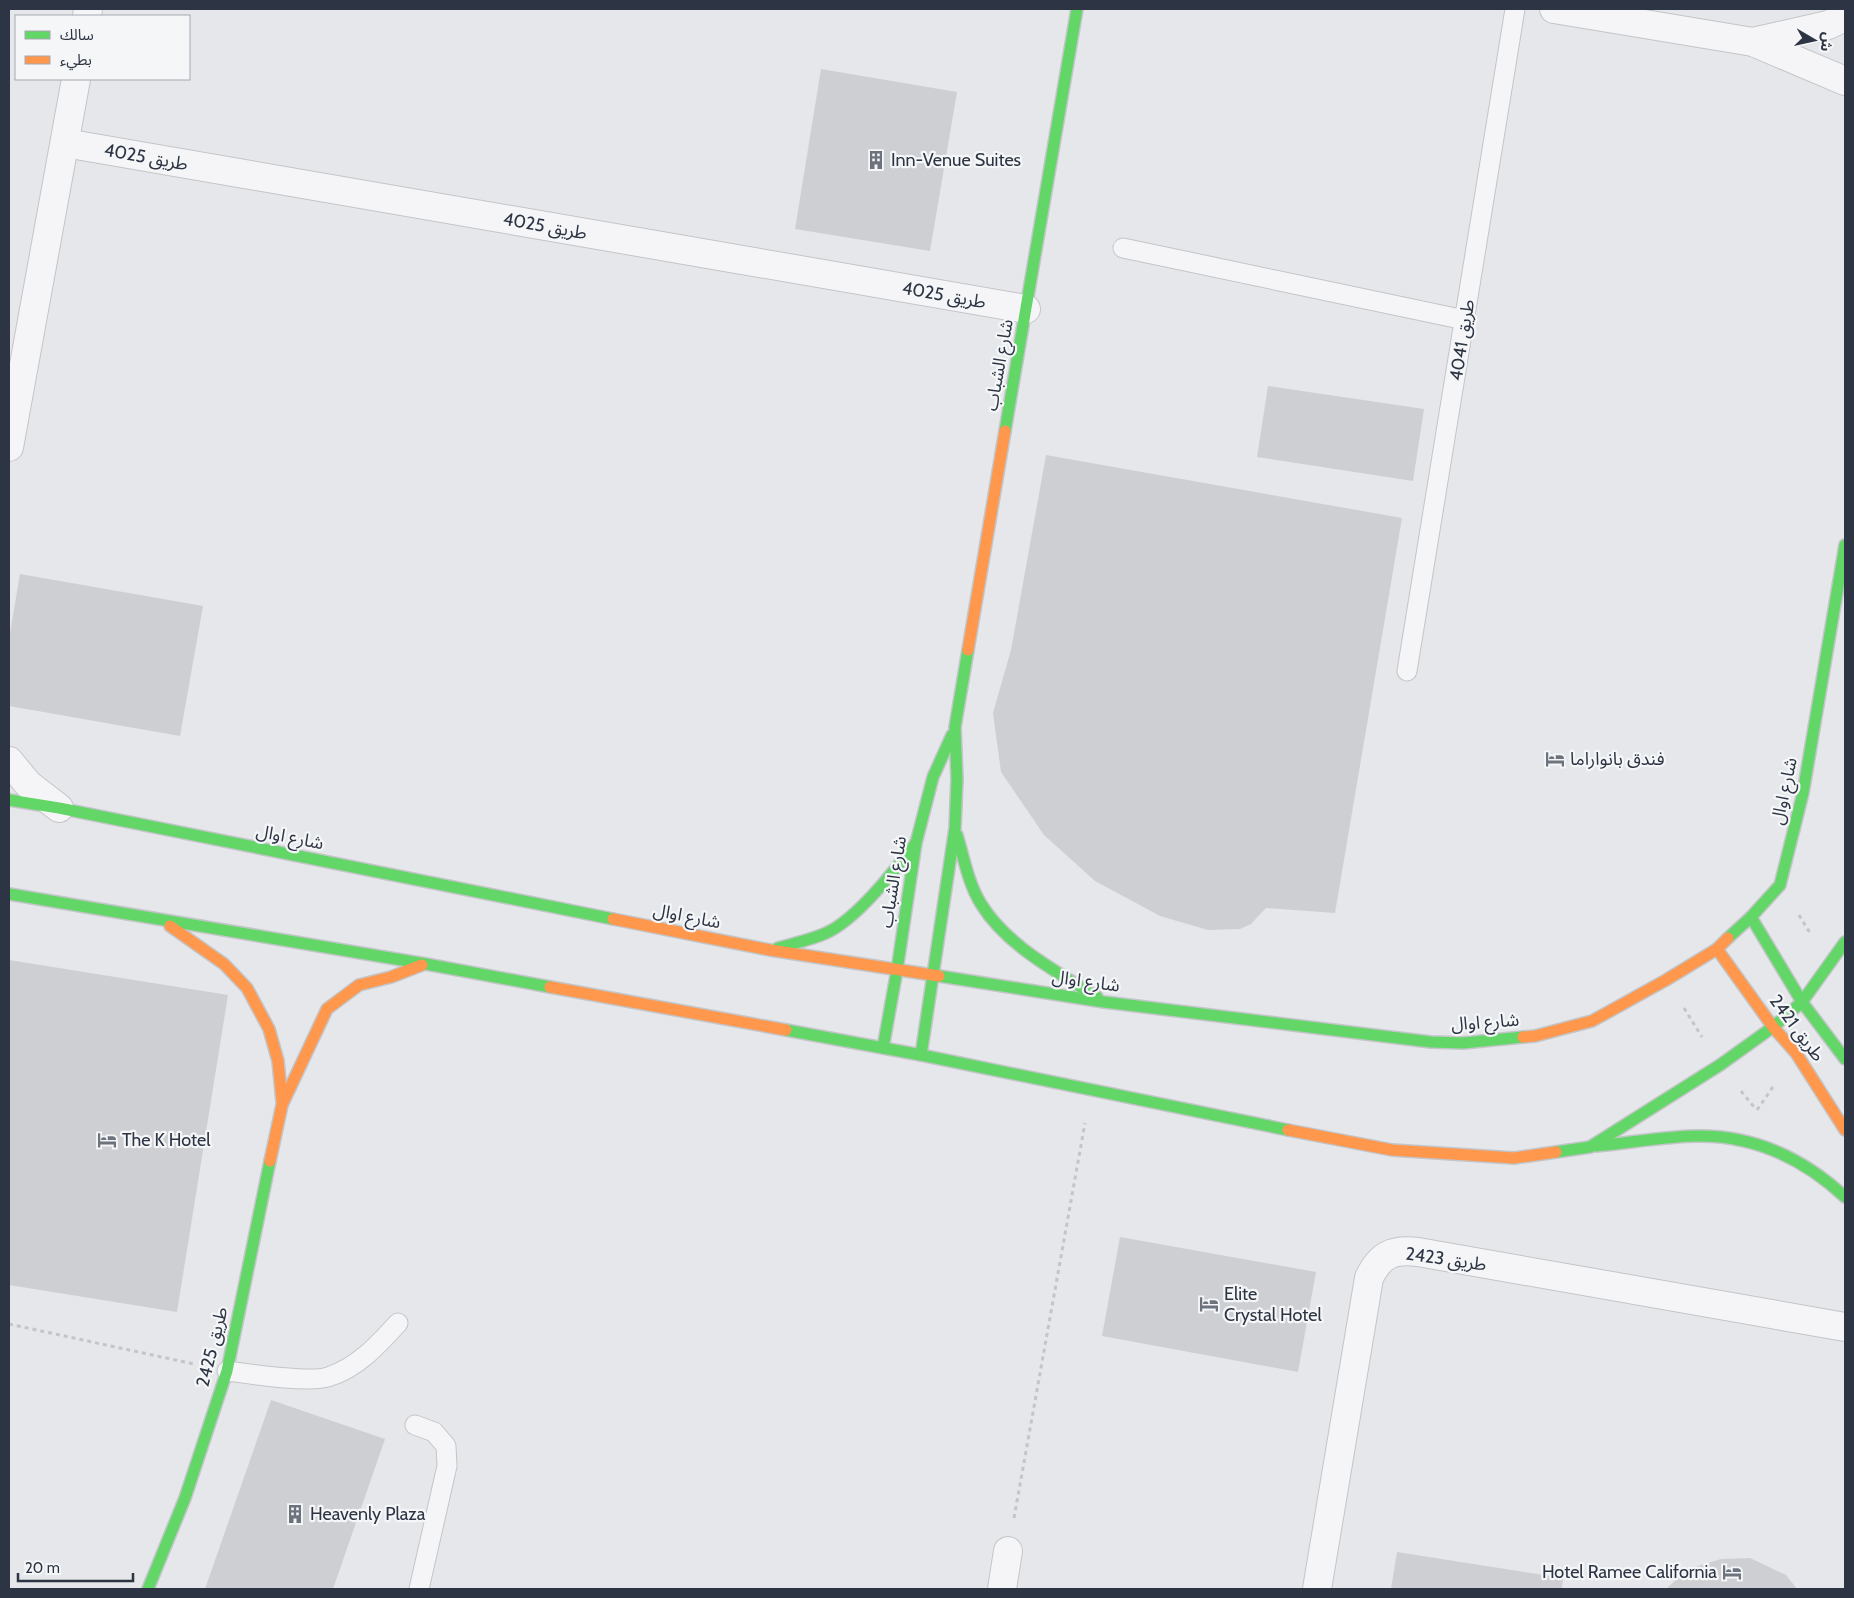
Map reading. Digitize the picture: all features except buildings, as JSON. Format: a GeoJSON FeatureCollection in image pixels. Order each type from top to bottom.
{"type":"FeatureCollection","features":[{"type":"Feature","properties":{"kind":"main road","name":"شارع الشباب"},"geometry":{"type":"LineString","coordinates":[[921,1055],[955,828],[957,780],[955,727],[1077,9]]}},
{"type":"Feature","properties":{"kind":"main road","name":"شارع اوال"},"geometry":{"type":"LineString","coordinates":[[9,800],[59,808],[770,950],[897,970],[1104,1002],[1431,1042],[1463,1043],[1535,1036],[1592,1021],[1717,949],[1751,917],[1780,885],[1803,793],[1845,546]]}},
{"type":"Feature","properties":{"kind":"main road","name":"شارع الشباب"},"geometry":{"type":"LineString","coordinates":[[883,1048],[916,843],[934,778],[955,727]]}},
{"type":"Feature","properties":{"kind":"main road"},"geometry":{"type":"LineString","coordinates":[[955,828],[970,879],[981,904],[997,925],[1024,949],[1104,1002]]}},
{"type":"Feature","properties":{"kind":"main road"},"geometry":{"type":"LineString","coordinates":[[770,950],[827,933],[848,918],[890,877],[916,843]]}},
{"type":"Feature","properties":{"kind":"main road"},"geometry":{"type":"LineString","coordinates":[[9,894],[426,964],[921,1055],[1196,1112],[1392,1150],[1514,1158],[1590,1147],[1700,1136],[1738,1139],[1767,1146],[1787,1156],[1812,1170],[1845,1197]]}},
{"type":"Feature","properties":{"kind":"main road","name":"طريق 2421"},"geometry":{"type":"LineString","coordinates":[[1751,917],[1802,1002],[1845,1059]]}},
{"type":"Feature","properties":{"kind":"main road","name":"طريق 2425"},"geometry":{"type":"LineString","coordinates":[[164,921],[224,964],[248,988],[269,1029],[278,1061],[282,1104]]}},
{"type":"Feature","properties":{"kind":"main road"},"geometry":{"type":"LineString","coordinates":[[1590,1147],[1720,1065],[1774,1027],[1802,1002],[1845,942]]}},
{"type":"Feature","properties":{"kind":"main road","name":"طريق 2421"},"geometry":{"type":"LineString","coordinates":[[1717,949],[1774,1027],[1796,1053],[1845,1130]]}},
{"type":"Feature","properties":{"kind":"main road","name":"طريق 2425"},"geometry":{"type":"LineString","coordinates":[[148,1589],[185,1498],[227,1372],[282,1104],[299,1065],[327,1009],[359,985],[391,977],[426,964]]}},
{"type":"Feature","properties":{"kind":"street"},"geometry":{"type":"LineString","coordinates":[[1554,9],[1753,42],[1845,81]]}},
{"type":"Feature","properties":{"kind":"street"},"geometry":{"type":"LineString","coordinates":[[1753,42],[1828,25],[1845,16]]}},
{"type":"Feature","properties":{"kind":"street"},"geometry":{"type":"LineString","coordinates":[[9,447],[17,361],[65,143],[76,80]]}},
{"type":"Feature","properties":{"kind":"street","name":"طريق 4025"},"geometry":{"type":"LineString","coordinates":[[65,143],[1026,309]]}},
{"type":"Feature","properties":{"kind":"street"},"geometry":{"type":"LineString","coordinates":[[9,761],[28,784],[59,808]]}},
{"type":"Feature","properties":{"kind":"street","name":"طريق 2423"},"geometry":{"type":"LineString","coordinates":[[1317,1589],[1369,1278],[1376,1264],[1388,1255],[1403,1250],[1418,1252],[1845,1327]]}},
{"type":"Feature","properties":{"kind":"street"},"geometry":{"type":"LineString","coordinates":[[1002,1589],[1008,1551]]}},
{"type":"Feature","properties":{"kind":"lane","name":"طريق 4041"},"geometry":{"type":"LineString","coordinates":[[1407,671],[1515,9]]}},
{"type":"Feature","properties":{"kind":"lane"},"geometry":{"type":"LineString","coordinates":[[1123,248],[1465,320]]}},
{"type":"Feature","properties":{"kind":"lane"},"geometry":{"type":"LineString","coordinates":[[227,1372],[303,1378],[327,1377],[355,1364],[378,1346],[398,1323]]}},
{"type":"Feature","properties":{"kind":"lane"},"geometry":{"type":"LineString","coordinates":[[415,1425],[434,1432],[446,1446],[447,1466],[418,1589]]}},
{"type":"Feature","properties":{"kind":"path"},"geometry":{"type":"LineString","coordinates":[[1008,1551],[1086,1118]]}},
{"type":"Feature","properties":{"kind":"path"},"geometry":{"type":"LineString","coordinates":[[9,1324],[227,1372]]}},
{"type":"Feature","properties":{"kind":"traffic: fast"},"geometry":{"type":"LineString","coordinates":[[1005,431],[1077,9]]}},
{"type":"Feature","properties":{"kind":"traffic: fast"},"geometry":{"type":"LineString","coordinates":[[1728,938],[1751,917],[1780,885],[1803,793],[1845,545]]}},
{"type":"Feature","properties":{"kind":"traffic: fast"},"geometry":{"type":"LineString","coordinates":[[921,1055],[955,828],[957,779],[955,727],[968,650]]}},
{"type":"Feature","properties":{"kind":"traffic: fast"},"geometry":{"type":"LineString","coordinates":[[883,1048],[916,843],[933,777],[952,735]]}},
{"type":"Feature","properties":{"kind":"traffic: fast"},"geometry":{"type":"LineString","coordinates":[[9,800],[59,808],[613,919]]}},
{"type":"Feature","properties":{"kind":"traffic: fast"},"geometry":{"type":"LineString","coordinates":[[957,835],[973,888],[981,904],[1004,933],[1033,956],[1097,997]]}},
{"type":"Feature","properties":{"kind":"traffic: fast"},"geometry":{"type":"LineString","coordinates":[[778,948],[814,938],[838,927],[862,906],[915,844]]}},
{"type":"Feature","properties":{"kind":"traffic: fast"},"geometry":{"type":"LineString","coordinates":[[9,894],[426,964],[550,987]]}},
{"type":"Feature","properties":{"kind":"traffic: fast"},"geometry":{"type":"LineString","coordinates":[[1751,917],[1802,1002],[1845,1059]]}},
{"type":"Feature","properties":{"kind":"traffic: fast"},"geometry":{"type":"LineString","coordinates":[[1556,1152],[1590,1147],[1720,1065],[1773,1027],[1802,1002],[1845,942]]}},
{"type":"Feature","properties":{"kind":"traffic: fast"},"geometry":{"type":"LineString","coordinates":[[939,976],[1104,1002],[1431,1042],[1463,1043],[1523,1037]]}},
{"type":"Feature","properties":{"kind":"traffic: fast"},"geometry":{"type":"LineString","coordinates":[[786,1030],[921,1055],[1288,1130]]}},
{"type":"Feature","properties":{"kind":"traffic: fast"},"geometry":{"type":"LineString","coordinates":[[1596,1146],[1687,1136],[1721,1137],[1741,1140],[1760,1145],[1796,1161],[1813,1171],[1845,1197]]}},
{"type":"Feature","properties":{"kind":"traffic: fast"},"geometry":{"type":"LineString","coordinates":[[148,1589],[185,1498],[227,1371],[270,1161]]}},
{"type":"Feature","properties":{"kind":"traffic: slow"},"geometry":{"type":"LineString","coordinates":[[968,650],[1005,431]]}},
{"type":"Feature","properties":{"kind":"traffic: slow"},"geometry":{"type":"LineString","coordinates":[[613,919],[770,950],[939,976]]}},
{"type":"Feature","properties":{"kind":"traffic: slow"},"geometry":{"type":"LineString","coordinates":[[170,926],[224,964],[247,988],[269,1029],[278,1061],[282,1101]]}},
{"type":"Feature","properties":{"kind":"traffic: slow"},"geometry":{"type":"LineString","coordinates":[[1523,1037],[1535,1036],[1592,1021],[1717,949],[1728,938]]}},
{"type":"Feature","properties":{"kind":"traffic: slow"},"geometry":{"type":"LineString","coordinates":[[1717,949],[1773,1027],[1796,1053],[1845,1130]]}},
{"type":"Feature","properties":{"kind":"traffic: slow"},"geometry":{"type":"LineString","coordinates":[[270,1161],[282,1105],[327,1009],[359,985],[391,977],[422,965]]}},
{"type":"Feature","properties":{"kind":"traffic: slow"},"geometry":{"type":"LineString","coordinates":[[550,987],[786,1030]]}},
{"type":"Feature","properties":{"kind":"traffic: slow"},"geometry":{"type":"LineString","coordinates":[[1288,1130],[1392,1150],[1514,1158],[1556,1152]]}},
{"type":"Feature","properties":{"kind":"place","name":"Inn-Venue Suites"},"geometry":{"type":"Point","coordinates":[876,160]}},
{"type":"Feature","properties":{"kind":"place","name":"فندق بانواراما"},"geometry":{"type":"Point","coordinates":[1555,759]}},
{"type":"Feature","properties":{"kind":"place","name":"The K Hotel"},"geometry":{"type":"Point","coordinates":[107,1140]}},
{"type":"Feature","properties":{"kind":"place","name":"Elite Crystal Hotel"},"geometry":{"type":"Point","coordinates":[1209,1304]}},
{"type":"Feature","properties":{"kind":"place","name":"Heavenly Plaza"},"geometry":{"type":"Point","coordinates":[295,1514]}},
{"type":"Feature","properties":{"kind":"place","name":"Hotel Ramee California"},"geometry":{"type":"Point","coordinates":[1732,1572]}}]}
